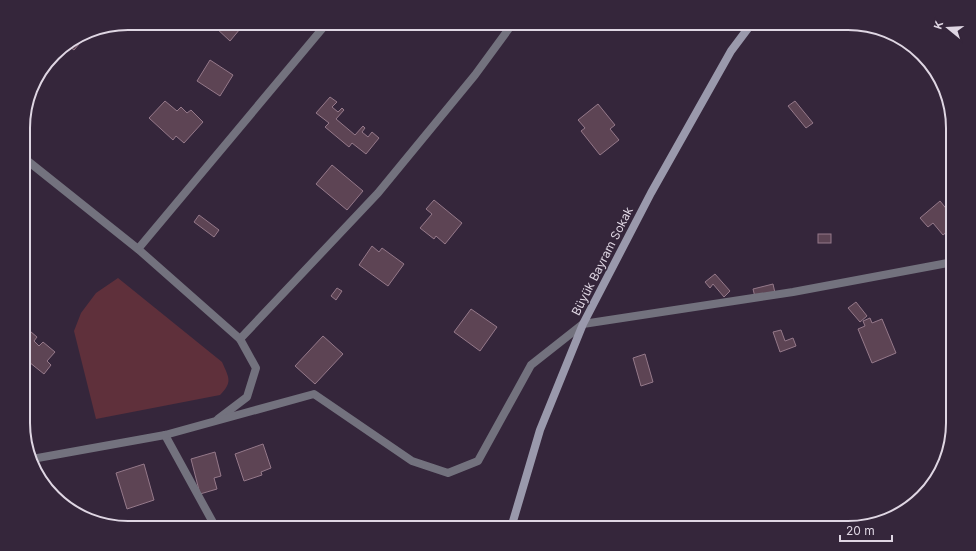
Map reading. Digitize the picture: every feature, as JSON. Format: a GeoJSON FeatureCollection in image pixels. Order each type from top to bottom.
{"type":"FeatureCollection","features":[{"type":"Feature","properties":{"kind":"street"},"geometry":{"type":"LineString","coordinates":[[138,249],[321,30]]}},
{"type":"Feature","properties":{"kind":"street"},"geometry":{"type":"LineString","coordinates":[[240,339],[378,193],[475,75],[508,30]]}},
{"type":"Feature","properties":{"kind":"street","name":"Büyük Bayram Sokak"},"geometry":{"type":"LineString","coordinates":[[513,521],[540,430],[583,324],[651,193],[731,51],[747,30]]}},
{"type":"Feature","properties":{"kind":"street"},"geometry":{"type":"LineString","coordinates":[[30,163],[138,249],[240,339],[256,368],[248,397],[214,422]]}},
{"type":"Feature","properties":{"kind":"street"},"geometry":{"type":"LineString","coordinates":[[36,457],[165,436],[314,394],[412,461],[448,472],[478,460],[531,365],[583,324],[793,292],[946,263]]}},
{"type":"Feature","properties":{"kind":"street"},"geometry":{"type":"LineString","coordinates":[[165,436],[212,521]]}},
{"type":"Feature","properties":{"kind":"shaded area"},"geometry":{"type":"Polygon","coordinates":[[[118,278],[222,362],[228,376],[228,383],[227,387],[220,395],[96,419],[74,331],[81,313],[96,293],[118,278]]]}},
{"type":"Feature","properties":{"kind":"building"},"geometry":{"type":"Polygon","coordinates":[[[218,30],[239,30],[230,41],[218,30]]]}},
{"type":"Feature","properties":{"kind":"building"},"geometry":{"type":"Polygon","coordinates":[[[81,42],[74,50],[72,48],[81,42]]]}},
{"type":"Feature","properties":{"kind":"building"},"geometry":{"type":"Polygon","coordinates":[[[210,60],[233,75],[220,96],[197,81],[210,60]]]}},
{"type":"Feature","properties":{"kind":"building"},"geometry":{"type":"Polygon","coordinates":[[[330,97],[337,102],[332,107],[338,112],[342,108],[344,110],[336,119],[355,135],[363,126],[365,128],[362,132],[368,137],[372,132],[379,138],[366,154],[352,143],[349,147],[325,127],[329,123],[316,113],[330,97]]]}},
{"type":"Feature","properties":{"kind":"building"},"geometry":{"type":"Polygon","coordinates":[[[165,101],[177,111],[181,107],[187,113],[191,110],[203,122],[184,143],[176,136],[173,140],[149,118],[165,101]]]}},
{"type":"Feature","properties":{"kind":"building"},"geometry":{"type":"Polygon","coordinates":[[[795,101],[813,123],[806,128],[788,106],[795,101]]]}},
{"type":"Feature","properties":{"kind":"building"},"geometry":{"type":"Polygon","coordinates":[[[598,104],[615,125],[610,129],[619,140],[600,155],[581,131],[585,128],[578,120],[598,104]]]}},
{"type":"Feature","properties":{"kind":"building"},"geometry":{"type":"Polygon","coordinates":[[[332,165],[363,191],[347,210],[316,184],[332,165]]]}},
{"type":"Feature","properties":{"kind":"building"},"geometry":{"type":"Polygon","coordinates":[[[434,200],[462,223],[445,244],[436,236],[434,239],[420,228],[432,214],[426,209],[434,200]]]}},
{"type":"Feature","properties":{"kind":"building"},"geometry":{"type":"Polygon","coordinates":[[[940,201],[946,208],[946,233],[943,235],[933,223],[928,227],[920,218],[940,201]]]}},
{"type":"Feature","properties":{"kind":"building"},"geometry":{"type":"Polygon","coordinates":[[[199,215],[219,230],[214,237],[194,222],[199,215]]]}},
{"type":"Feature","properties":{"kind":"building"},"geometry":{"type":"Polygon","coordinates":[[[818,234],[831,234],[831,243],[818,243],[818,234]]]}},
{"type":"Feature","properties":{"kind":"building"},"geometry":{"type":"Polygon","coordinates":[[[372,246],[379,252],[382,248],[404,264],[388,286],[359,265],[372,246]]]}},
{"type":"Feature","properties":{"kind":"building"},"geometry":{"type":"Polygon","coordinates":[[[715,274],[730,291],[724,297],[713,284],[710,288],[705,282],[715,274]]]}},
{"type":"Feature","properties":{"kind":"building"},"geometry":{"type":"Polygon","coordinates":[[[773,284],[775,293],[755,297],[753,289],[773,284]]]}},
{"type":"Feature","properties":{"kind":"building"},"geometry":{"type":"Polygon","coordinates":[[[337,288],[342,291],[336,300],[331,296],[337,288]]]}},
{"type":"Feature","properties":{"kind":"building"},"geometry":{"type":"Polygon","coordinates":[[[856,302],[867,316],[860,322],[848,308],[856,302]]]}},
{"type":"Feature","properties":{"kind":"building"},"geometry":{"type":"Polygon","coordinates":[[[471,309],[497,327],[480,351],[454,332],[471,309]]]}},
{"type":"Feature","properties":{"kind":"building"},"geometry":{"type":"Polygon","coordinates":[[[870,318],[872,323],[882,319],[896,353],[872,363],[858,329],[865,326],[863,321],[870,318]]]}},
{"type":"Feature","properties":{"kind":"building"},"geometry":{"type":"Polygon","coordinates":[[[781,330],[785,341],[793,338],[796,346],[780,352],[773,332],[781,330]]]}},
{"type":"Feature","properties":{"kind":"building"},"geometry":{"type":"Polygon","coordinates":[[[30,331],[37,337],[34,341],[39,346],[43,342],[55,352],[47,361],[51,365],[44,374],[30,363],[30,331]]]}},
{"type":"Feature","properties":{"kind":"building"},"geometry":{"type":"Polygon","coordinates":[[[323,336],[343,354],[315,384],[295,366],[323,336]]]}},
{"type":"Feature","properties":{"kind":"building"},"geometry":{"type":"Polygon","coordinates":[[[645,354],[653,382],[641,386],[633,358],[645,354]]]}},
{"type":"Feature","properties":{"kind":"building"},"geometry":{"type":"Polygon","coordinates":[[[263,444],[271,468],[261,472],[262,475],[244,481],[235,454],[263,444]]]}},
{"type":"Feature","properties":{"kind":"building"},"geometry":{"type":"Polygon","coordinates":[[[215,452],[221,476],[214,478],[217,489],[200,494],[191,459],[215,452]]]}},
{"type":"Feature","properties":{"kind":"building"},"geometry":{"type":"Polygon","coordinates":[[[144,464],[154,500],[127,509],[116,473],[144,464]]]}}]}
